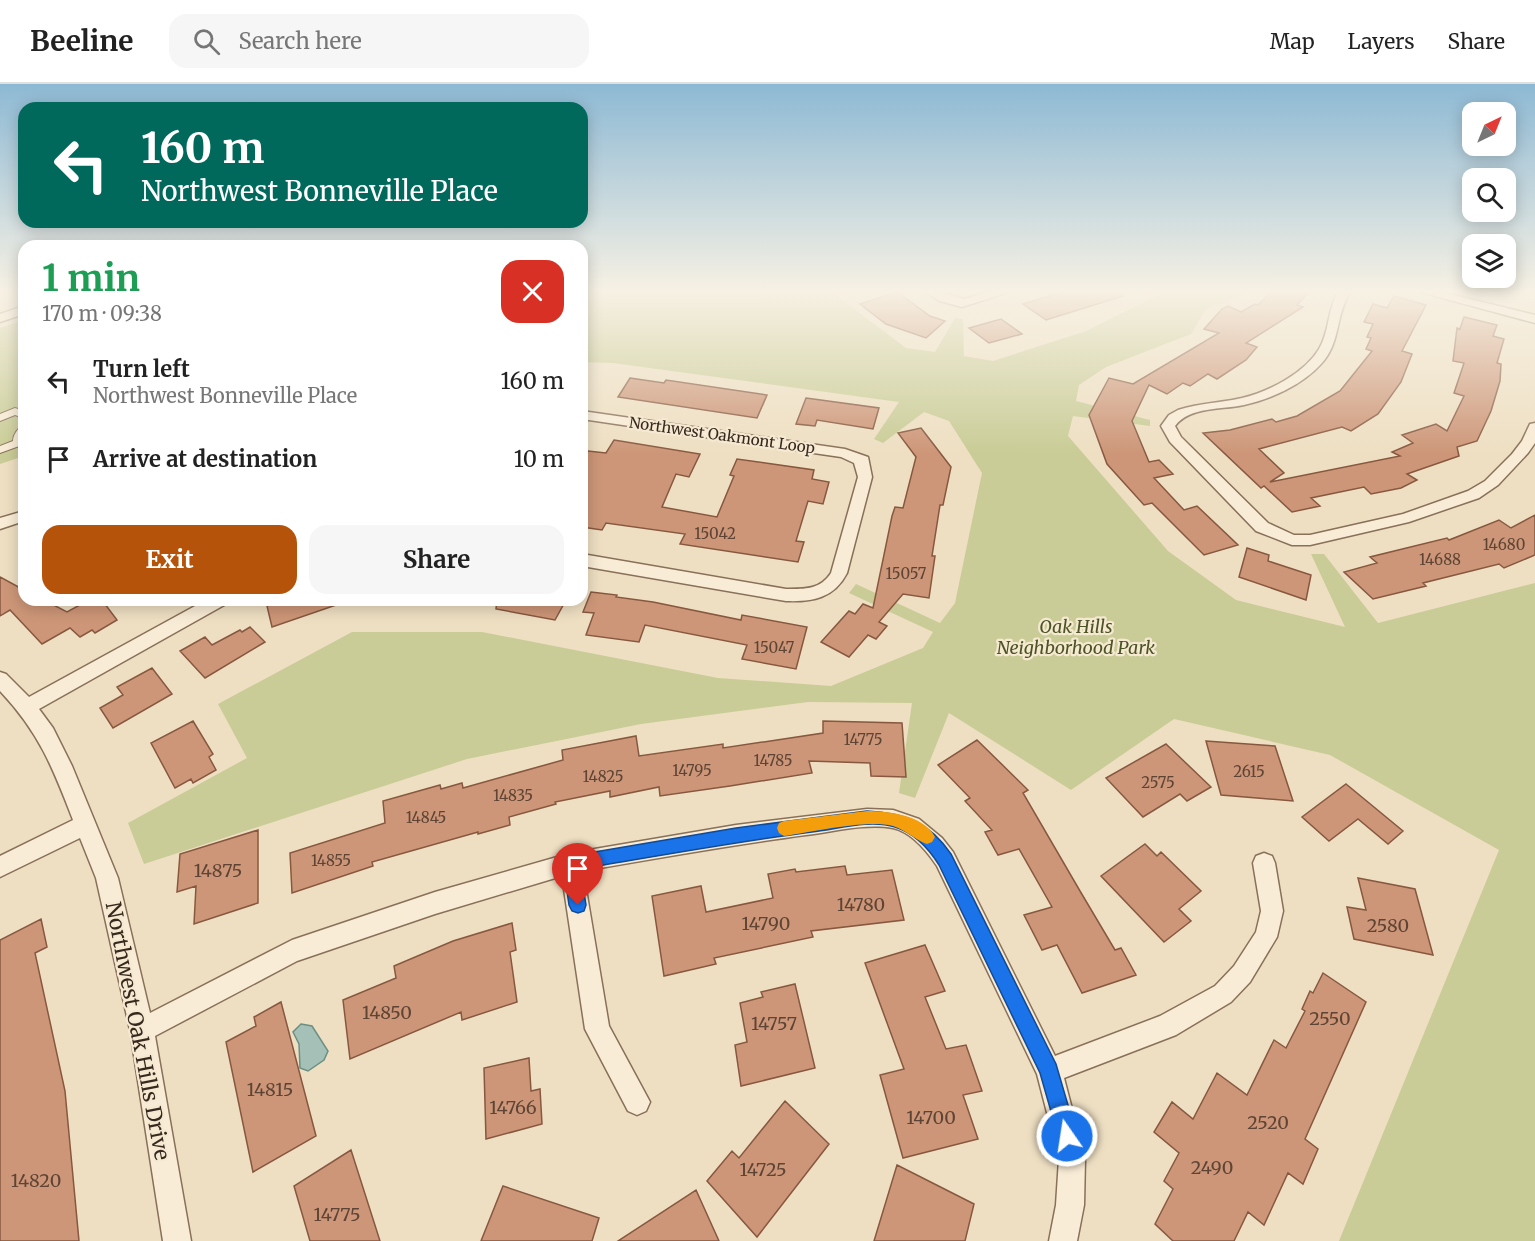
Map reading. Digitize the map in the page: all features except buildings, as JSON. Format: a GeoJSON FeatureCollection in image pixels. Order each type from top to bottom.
{"type":"FeatureCollection","features":[{"type":"Feature","properties":{"kind":"street"},"geometry":{"type":"LineString","coordinates":[[1326,346],[1318,359],[1297,377],[1250,400],[1184,411],[1172,417],[1168,426],[1175,439],[1262,527],[1292,540],[1310,540],[1432,510],[1454,502],[1490,484],[1532,438],[1535,427]]}},
{"type":"Feature","properties":{"kind":"street"},"geometry":{"type":"LineString","coordinates":[[0,418],[15,411],[18,412]]}},
{"type":"Feature","properties":{"kind":"street","name":"Northwest Oakmont Loop"},"geometry":{"type":"LineString","coordinates":[[588,416],[845,453],[862,460],[865,477],[835,583],[824,591],[803,596],[786,595],[588,561]]}},
{"type":"Feature","properties":{"kind":"street"},"geometry":{"type":"LineString","coordinates":[[0,448],[18,443]]}},
{"type":"Feature","properties":{"kind":"street"},"geometry":{"type":"LineString","coordinates":[[0,524],[18,518]]}},
{"type":"Feature","properties":{"kind":"street"},"geometry":{"type":"LineString","coordinates":[[27,707],[208,606]]}},
{"type":"Feature","properties":{"kind":"street","name":"Northwest Oak Hills Drive"},"geometry":{"type":"LineString","coordinates":[[0,679],[27,707],[46,734],[98,850],[107,878],[142,1030],[177,1241]]}},
{"type":"Feature","properties":{"kind":"street"},"geometry":{"type":"LineString","coordinates":[[142,1030],[292,951],[435,903],[571,863],[736,835],[867,818],[893,819],[912,826],[935,845],[945,859],[1049,1071],[1072,1159],[1070,1205],[1063,1241]]}},
{"type":"Feature","properties":{"kind":"street"},"geometry":{"type":"LineString","coordinates":[[0,867],[85,825]]}},
{"type":"Feature","properties":{"kind":"street"},"geometry":{"type":"LineString","coordinates":[[571,863],[597,1029],[637,1101]]}},
{"type":"Feature","properties":{"kind":"street"},"geometry":{"type":"LineString","coordinates":[[1049,1071],[1167,1026],[1223,994],[1242,974],[1266,937],[1272,911],[1264,863]]}},
{"type":"Feature","properties":{"kind":"green space"},"geometry":{"type":"Polygon","coordinates":[[[0,346],[18,346],[18,458],[0,464],[0,346]]]}},
{"type":"Feature","properties":{"kind":"green space","name":"Oak Hills Neighborhood Park"},"geometry":{"type":"Polygon","coordinates":[[[588,346],[903,346],[935,352],[939,346],[964,346],[964,356],[993,361],[1040,346],[1160,346],[1106,367],[1079,385],[1076,401],[1150,420],[1150,426],[1073,416],[1068,436],[1168,551],[1236,600],[1345,627],[1311,554],[1324,554],[1378,623],[1535,583],[1535,1241],[1339,1241],[1499,850],[1330,755],[1174,719],[1071,790],[949,713],[915,798],[899,793],[912,703],[808,702],[641,724],[467,759],[144,864],[128,823],[247,758],[218,704],[352,632],[482,632],[718,678],[831,686],[923,648],[933,632],[849,593],[856,584],[940,623],[955,603],[982,473],[949,421],[924,412],[883,443],[874,439],[899,402],[613,363],[588,362],[588,346]]]}},
{"type":"Feature","properties":{"kind":"water"},"geometry":{"type":"Polygon","coordinates":[[[301,1024],[312,1026],[328,1051],[324,1060],[308,1071],[300,1068],[299,1044],[293,1032],[301,1024]]]}},
{"type":"Feature","properties":{"kind":"slow traffic"},"geometry":{"type":"LineString","coordinates":[[784,828],[883,818],[912,826],[927,837]]}},
{"type":"Feature","properties":{"kind":"route"},"geometry":{"type":"LineString","coordinates":[[578,905],[571,863],[736,835],[867,818],[893,819],[912,826],[935,845],[945,859],[1049,1071],[1067,1136]]}}]}
